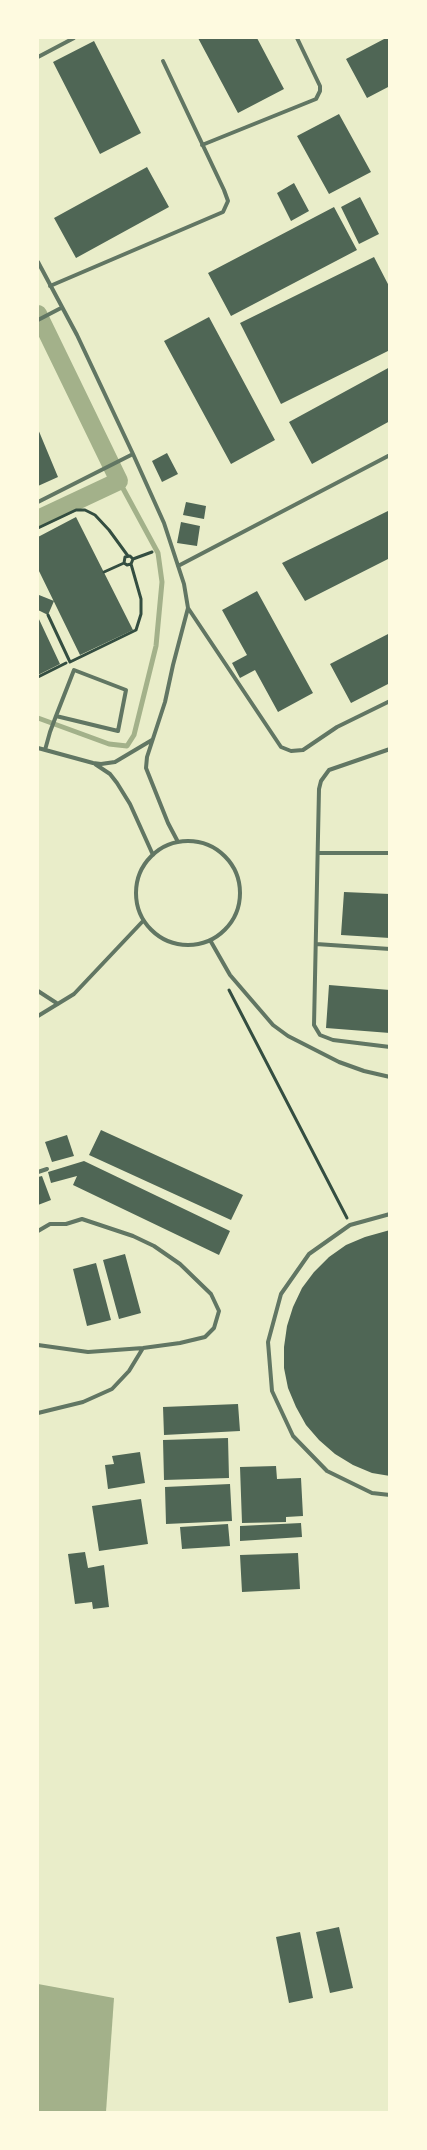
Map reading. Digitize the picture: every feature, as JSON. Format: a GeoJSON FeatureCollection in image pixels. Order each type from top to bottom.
{"type":"FeatureCollection","features":[{"type":"Feature","properties":{"kind":"lane"},"geometry":{"type":"LineString","coordinates":[[38,57],[74,38]]}},
{"type":"Feature","properties":{"kind":"lane"},"geometry":{"type":"LineString","coordinates":[[202,145],[316,99],[320,86],[297,38]]}},
{"type":"Feature","properties":{"kind":"lane"},"geometry":{"type":"LineString","coordinates":[[50,286],[224,212],[228,201],[224,190],[163,61]]}},
{"type":"Feature","properties":{"kind":"lane"},"geometry":{"type":"LineString","coordinates":[[38,262],[76,335],[164,523],[184,584],[188,608],[280,747],[290,751],[302,750],[337,728],[390,701]]}},
{"type":"Feature","properties":{"kind":"lane"},"geometry":{"type":"LineString","coordinates":[[38,320],[61,308]]}},
{"type":"Feature","properties":{"kind":"lane"},"geometry":{"type":"LineString","coordinates":[[38,502],[133,454]]}},
{"type":"Feature","properties":{"kind":"lane"},"geometry":{"type":"LineString","coordinates":[[178,566],[390,455]]}},
{"type":"Feature","properties":{"kind":"lane"},"geometry":{"type":"LineString","coordinates":[[178,842],[168,823],[146,768],[147,757],[165,702],[188,608]]}},
{"type":"Feature","properties":{"kind":"lane"},"geometry":{"type":"LineString","coordinates":[[45,750],[55,717],[74,670],[126,690],[118,731],[55,717]]}},
{"type":"Feature","properties":{"kind":"lane"},"geometry":{"type":"LineString","coordinates":[[93,763],[115,762],[152,740]]}},
{"type":"Feature","properties":{"kind":"lane"},"geometry":{"type":"LineString","coordinates":[[38,748],[93,763],[110,774],[130,804],[153,855]]}},
{"type":"Feature","properties":{"kind":"lane"},"geometry":{"type":"LineString","coordinates":[[390,749],[330,770],[321,781],[318,789],[314,1025],[320,1035],[333,1040],[390,1047]]}},
{"type":"Feature","properties":{"kind":"lane"},"geometry":{"type":"LineString","coordinates":[[178,842],[202,843],[213,848],[226,858],[237,876],[240,888],[236,914],[223,932],[210,940],[192,945],[170,942],[159,937],[143,920],[136,902],[136,888],[144,865],[153,855],[160,849],[178,842]]}},
{"type":"Feature","properties":{"kind":"lane"},"geometry":{"type":"LineString","coordinates":[[318,852],[390,853]]}},
{"type":"Feature","properties":{"kind":"lane"},"geometry":{"type":"LineString","coordinates":[[38,1016],[74,994],[143,920]]}},
{"type":"Feature","properties":{"kind":"lane"},"geometry":{"type":"LineString","coordinates":[[210,940],[230,975],[273,1025],[288,1036],[339,1062],[364,1071],[390,1077]]}},
{"type":"Feature","properties":{"kind":"lane"},"geometry":{"type":"LineString","coordinates":[[316,944],[390,949]]}},
{"type":"Feature","properties":{"kind":"lane"},"geometry":{"type":"LineString","coordinates":[[38,991],[58,1004]]}},
{"type":"Feature","properties":{"kind":"lane"},"geometry":{"type":"LineString","coordinates":[[38,1172],[47,1169]]}},
{"type":"Feature","properties":{"kind":"lane"},"geometry":{"type":"LineString","coordinates":[[390,1214],[350,1225],[310,1254],[281,1294],[268,1342],[272,1391],[292,1436],[328,1471],[372,1493],[390,1495]]}},
{"type":"Feature","properties":{"kind":"lane"},"geometry":{"type":"LineString","coordinates":[[38,1231],[50,1224],[66,1224],[82,1219],[121,1231],[154,1246],[172,1258],[211,1294],[217,1304],[219,1317],[214,1328],[205,1337],[143,1348],[88,1352],[38,1346]]}},
{"type":"Feature","properties":{"kind":"lane"},"geometry":{"type":"LineString","coordinates":[[38,1413],[83,1402],[112,1389],[130,1371],[143,1348]]}},
{"type":"Feature","properties":{"kind":"path"},"geometry":{"type":"LineString","coordinates":[[38,528],[76,510],[86,510],[95,515],[109,530],[128,556],[133,559]]}},
{"type":"Feature","properties":{"kind":"path"},"geometry":{"type":"LineString","coordinates":[[38,677],[136,630],[141,607],[138,586],[131,564],[133,559],[152,552]]}},
{"type":"Feature","properties":{"kind":"path"},"geometry":{"type":"LineString","coordinates":[[124,563],[125,557],[128,556]]}},
{"type":"Feature","properties":{"kind":"path"},"geometry":{"type":"LineString","coordinates":[[104,572],[124,563],[127,565],[131,564]]}},
{"type":"Feature","properties":{"kind":"path"},"geometry":{"type":"LineString","coordinates":[[48,615],[74,670]]}},
{"type":"Feature","properties":{"kind":"path"},"geometry":{"type":"LineString","coordinates":[[227,987],[350,1225]]}},
{"type":"Feature","properties":{"kind":"shaded area"},"geometry":{"type":"Polygon","coordinates":[[[38,1984],[114,1998],[106,2112],[38,2112],[38,1984]]]}},
{"type":"Feature","properties":{"kind":"building"},"geometry":{"type":"Polygon","coordinates":[[[198,38],[257,38],[284,89],[238,113],[198,38]]]}},
{"type":"Feature","properties":{"kind":"building"},"geometry":{"type":"Polygon","coordinates":[[[386,38],[390,38],[390,86],[367,98],[346,59],[386,38]]]}},
{"type":"Feature","properties":{"kind":"building"},"geometry":{"type":"Polygon","coordinates":[[[94,41],[141,133],[100,154],[53,62],[94,41]]]}},
{"type":"Feature","properties":{"kind":"building"},"geometry":{"type":"Polygon","coordinates":[[[339,114],[371,172],[329,194],[297,136],[339,114]]]}},
{"type":"Feature","properties":{"kind":"building"},"geometry":{"type":"Polygon","coordinates":[[[147,167],[169,207],[76,258],[54,218],[147,167]]]}},
{"type":"Feature","properties":{"kind":"building"},"geometry":{"type":"Polygon","coordinates":[[[294,183],[309,211],[291,221],[277,193],[294,183]]]}},
{"type":"Feature","properties":{"kind":"building"},"geometry":{"type":"Polygon","coordinates":[[[360,197],[379,234],[359,244],[341,207],[360,197]]]}},
{"type":"Feature","properties":{"kind":"building"},"geometry":{"type":"Polygon","coordinates":[[[334,207],[357,250],[231,316],[208,273],[334,207]]]}},
{"type":"Feature","properties":{"kind":"building"},"geometry":{"type":"Polygon","coordinates":[[[374,257],[390,288],[390,350],[281,404],[240,323],[374,257]]]}},
{"type":"Feature","properties":{"kind":"building"},"geometry":{"type":"Polygon","coordinates":[[[209,317],[275,440],[231,464],[164,341],[209,317]]]}},
{"type":"Feature","properties":{"kind":"building"},"geometry":{"type":"Polygon","coordinates":[[[390,367],[390,421],[312,464],[289,422],[390,367]]]}},
{"type":"Feature","properties":{"kind":"building"},"geometry":{"type":"Polygon","coordinates":[[[38,429],[58,477],[38,486],[38,429]]]}},
{"type":"Feature","properties":{"kind":"building"},"geometry":{"type":"Polygon","coordinates":[[[167,453],[178,474],[162,482],[152,461],[167,453]]]}},
{"type":"Feature","properties":{"kind":"building"},"geometry":{"type":"Polygon","coordinates":[[[186,502],[206,506],[204,519],[183,515],[186,502]]]}},
{"type":"Feature","properties":{"kind":"building"},"geometry":{"type":"Polygon","coordinates":[[[390,510],[390,558],[305,601],[282,563],[390,510]]]}},
{"type":"Feature","properties":{"kind":"building"},"geometry":{"type":"Polygon","coordinates":[[[76,517],[133,630],[80,655],[38,569],[38,537],[76,517]]]}},
{"type":"Feature","properties":{"kind":"building"},"geometry":{"type":"Polygon","coordinates":[[[181,522],[200,526],[197,546],[177,543],[181,522]]]}},
{"type":"Feature","properties":{"kind":"building"},"geometry":{"type":"Polygon","coordinates":[[[257,591],[313,693],[278,712],[255,670],[240,678],[232,663],[247,655],[222,610],[257,591]]]}},
{"type":"Feature","properties":{"kind":"building"},"geometry":{"type":"Polygon","coordinates":[[[39,595],[54,601],[48,615],[38,610],[39,595]]]}},
{"type":"Feature","properties":{"kind":"building"},"geometry":{"type":"Polygon","coordinates":[[[38,617],[60,664],[38,675],[38,617]]]}},
{"type":"Feature","properties":{"kind":"building"},"geometry":{"type":"Polygon","coordinates":[[[390,633],[390,683],[351,703],[330,664],[390,633]]]}},
{"type":"Feature","properties":{"kind":"building"},"geometry":{"type":"Polygon","coordinates":[[[344,892],[390,894],[390,938],[341,935],[344,892]]]}},
{"type":"Feature","properties":{"kind":"building"},"geometry":{"type":"Polygon","coordinates":[[[329,985],[390,990],[390,1033],[326,1028],[329,985]]]}},
{"type":"Feature","properties":{"kind":"building"},"geometry":{"type":"Polygon","coordinates":[[[101,1130],[243,1195],[231,1220],[89,1155],[101,1130]]]}},
{"type":"Feature","properties":{"kind":"building"},"geometry":{"type":"Polygon","coordinates":[[[67,1135],[74,1156],[52,1162],[45,1142],[67,1135]]]}},
{"type":"Feature","properties":{"kind":"building"},"geometry":{"type":"Polygon","coordinates":[[[84,1161],[230,1231],[219,1255],[73,1185],[77,1176],[51,1183],[48,1172],[84,1161]]]}},
{"type":"Feature","properties":{"kind":"building"},"geometry":{"type":"Polygon","coordinates":[[[42,1176],[51,1200],[38,1205],[38,1177],[42,1176]]]}},
{"type":"Feature","properties":{"kind":"building"},"geometry":{"type":"Polygon","coordinates":[[[390,1230],[390,1476],[372,1473],[353,1465],[335,1454],[306,1425],[288,1388],[284,1368],[284,1347],[287,1326],[293,1307],[302,1288],[314,1272],[329,1257],[346,1245],[390,1230]]]}},
{"type":"Feature","properties":{"kind":"building"},"geometry":{"type":"Polygon","coordinates":[[[125,1254],[141,1313],[119,1319],[103,1260],[125,1254]]]}},
{"type":"Feature","properties":{"kind":"building"},"geometry":{"type":"Polygon","coordinates":[[[96,1263],[111,1320],[87,1326],[73,1269],[96,1263]]]}},
{"type":"Feature","properties":{"kind":"building"},"geometry":{"type":"Polygon","coordinates":[[[238,1404],[240,1431],[164,1435],[163,1407],[238,1404]]]}},
{"type":"Feature","properties":{"kind":"building"},"geometry":{"type":"Polygon","coordinates":[[[228,1438],[229,1478],[164,1480],[163,1440],[228,1438]]]}},
{"type":"Feature","properties":{"kind":"building"},"geometry":{"type":"Polygon","coordinates":[[[140,1452],[145,1483],[108,1489],[105,1465],[114,1464],[112,1456],[140,1452]]]}},
{"type":"Feature","properties":{"kind":"building"},"geometry":{"type":"Polygon","coordinates":[[[276,1466],[277,1479],[301,1478],[303,1516],[286,1517],[286,1522],[242,1523],[240,1467],[276,1466]]]}},
{"type":"Feature","properties":{"kind":"building"},"geometry":{"type":"Polygon","coordinates":[[[230,1484],[232,1521],[166,1524],[165,1487],[230,1484]]]}},
{"type":"Feature","properties":{"kind":"building"},"geometry":{"type":"Polygon","coordinates":[[[141,1499],[148,1544],[99,1551],[92,1506],[141,1499]]]}},
{"type":"Feature","properties":{"kind":"building"},"geometry":{"type":"Polygon","coordinates":[[[301,1523],[302,1537],[240,1541],[240,1526],[301,1523]]]}},
{"type":"Feature","properties":{"kind":"building"},"geometry":{"type":"Polygon","coordinates":[[[228,1524],[230,1546],[182,1549],[180,1527],[228,1524]]]}},
{"type":"Feature","properties":{"kind":"building"},"geometry":{"type":"Polygon","coordinates":[[[85,1552],[88,1568],[104,1565],[109,1607],[93,1609],[92,1602],[75,1604],[68,1554],[85,1552]]]}},
{"type":"Feature","properties":{"kind":"building"},"geometry":{"type":"Polygon","coordinates":[[[298,1553],[300,1589],[242,1592],[240,1555],[298,1553]]]}},
{"type":"Feature","properties":{"kind":"building"},"geometry":{"type":"Polygon","coordinates":[[[339,1927],[353,1988],[330,1993],[316,1932],[339,1927]]]}},
{"type":"Feature","properties":{"kind":"building"},"geometry":{"type":"Polygon","coordinates":[[[300,1932],[313,1998],[289,2003],[276,1937],[300,1932]]]}},
{"type":"Feature","properties":{"kind":"waterway"},"geometry":{"type":"LineString","coordinates":[[38,314],[119,481],[38,519]]}},
{"type":"Feature","properties":{"kind":"waterway"},"geometry":{"type":"LineString","coordinates":[[38,718],[109,744],[127,746],[134,735],[156,646],[162,582],[158,553],[119,481]]}}]}
